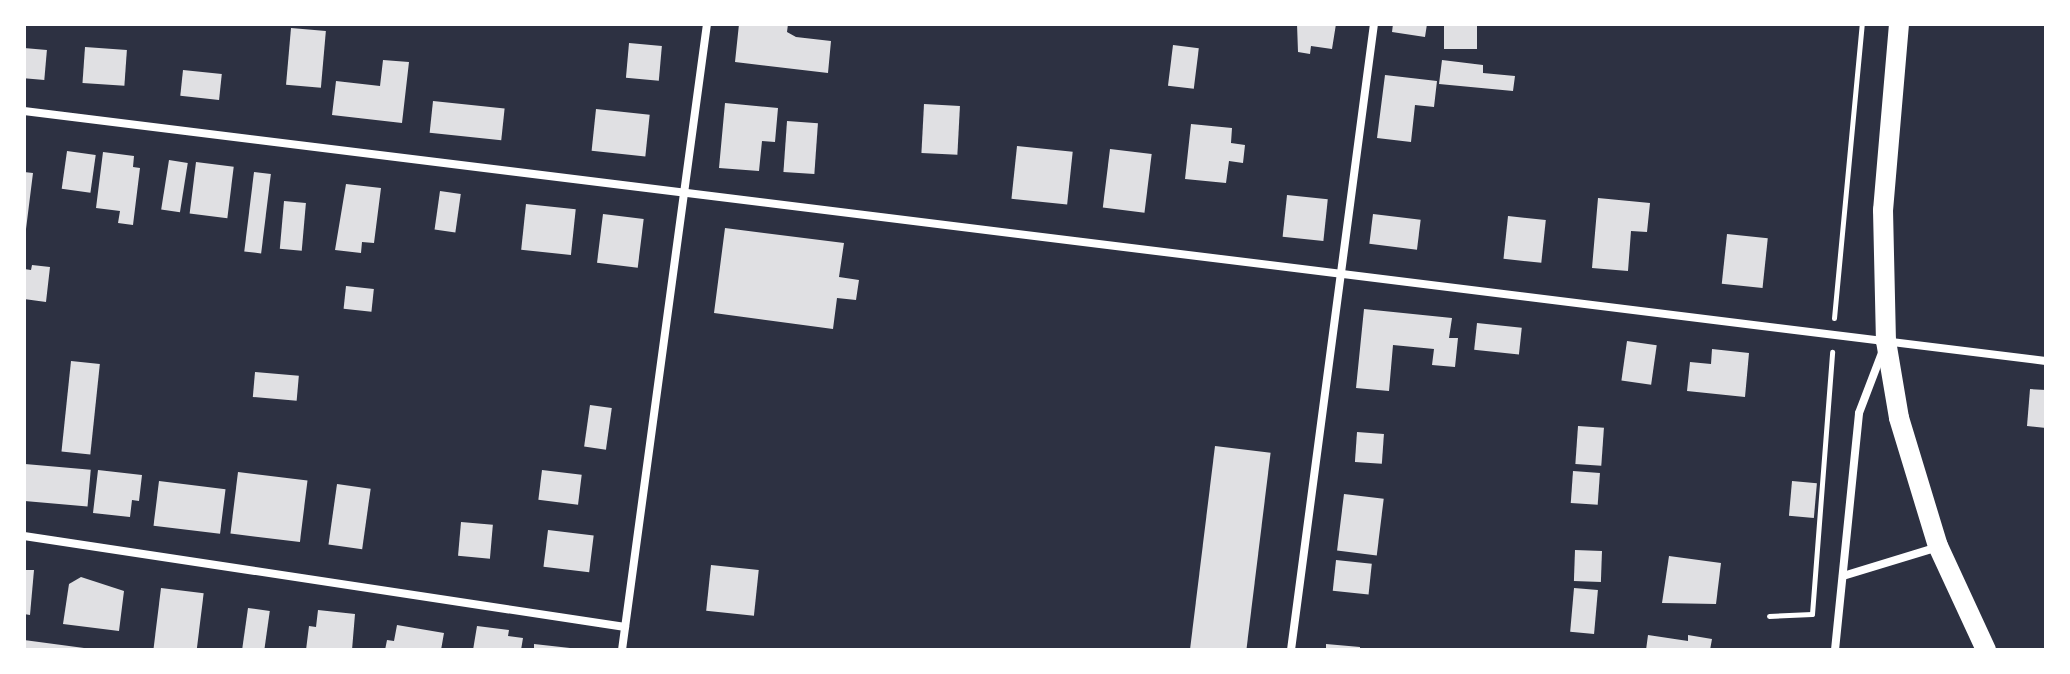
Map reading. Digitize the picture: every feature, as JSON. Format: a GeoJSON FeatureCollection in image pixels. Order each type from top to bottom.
{"type":"FeatureCollection","features":[{"type":"Feature","properties":{"kind":"main road"},"geometry":{"type":"LineString","coordinates":[[1899,24],[1883,210],[1886,341],[1899,418],[1938,546],[1986,650]]}},
{"type":"Feature","properties":{"kind":"street"},"geometry":{"type":"LineString","coordinates":[[622,650],[688,192],[707,24]]}},
{"type":"Feature","properties":{"kind":"street"},"geometry":{"type":"LineString","coordinates":[[1291,650],[1374,24]]}},
{"type":"Feature","properties":{"kind":"street"},"geometry":{"type":"LineString","coordinates":[[24,111],[2046,361]]}},
{"type":"Feature","properties":{"kind":"street"},"geometry":{"type":"LineString","coordinates":[[1835,650],[1859,413],[1886,341]]}},
{"type":"Feature","properties":{"kind":"street"},"geometry":{"type":"LineString","coordinates":[[24,536],[625,627]]}},
{"type":"Feature","properties":{"kind":"street"},"geometry":{"type":"LineString","coordinates":[[1843,576],[1938,546]]}},
{"type":"Feature","properties":{"kind":"building"},"geometry":{"type":"Polygon","coordinates":[[[739,24],[788,24],[787,32],[796,37],[831,41],[828,73],[735,62],[739,24]]]}},
{"type":"Feature","properties":{"kind":"building"},"geometry":{"type":"Polygon","coordinates":[[[1297,24],[1336,24],[1332,49],[1311,46],[1310,54],[1298,52],[1297,24]]]}},
{"type":"Feature","properties":{"kind":"building"},"geometry":{"type":"Polygon","coordinates":[[[1393,24],[1427,24],[1425,37],[1392,32],[1393,24]]]}},
{"type":"Feature","properties":{"kind":"building"},"geometry":{"type":"Polygon","coordinates":[[[1444,24],[1477,24],[1477,49],[1444,49],[1444,24]]]}},
{"type":"Feature","properties":{"kind":"building"},"geometry":{"type":"Polygon","coordinates":[[[291,28],[326,31],[321,88],[286,85],[291,28]]]}},
{"type":"Feature","properties":{"kind":"building"},"geometry":{"type":"Polygon","coordinates":[[[629,43],[662,46],[659,81],[626,78],[629,43]]]}},
{"type":"Feature","properties":{"kind":"building"},"geometry":{"type":"Polygon","coordinates":[[[1173,45],[1199,48],[1194,89],[1168,86],[1173,45]]]}},
{"type":"Feature","properties":{"kind":"building"},"geometry":{"type":"Polygon","coordinates":[[[85,47],[127,50],[124,86],[82,83],[85,47]]]}},
{"type":"Feature","properties":{"kind":"building"},"geometry":{"type":"Polygon","coordinates":[[[24,48],[47,50],[44,80],[24,78],[24,48]]]}},
{"type":"Feature","properties":{"kind":"building"},"geometry":{"type":"Polygon","coordinates":[[[383,60],[409,62],[402,123],[332,115],[336,81],[380,86],[383,60]]]}},
{"type":"Feature","properties":{"kind":"building"},"geometry":{"type":"Polygon","coordinates":[[[1442,60],[1483,65],[1483,73],[1515,76],[1513,91],[1439,84],[1442,60]]]}},
{"type":"Feature","properties":{"kind":"building"},"geometry":{"type":"Polygon","coordinates":[[[183,70],[222,74],[219,100],[180,96],[183,70]]]}},
{"type":"Feature","properties":{"kind":"building"},"geometry":{"type":"Polygon","coordinates":[[[1385,75],[1437,81],[1434,107],[1415,105],[1411,142],[1377,138],[1385,75]]]}},
{"type":"Feature","properties":{"kind":"building"},"geometry":{"type":"Polygon","coordinates":[[[433,101],[505,109],[501,140],[430,133],[433,101]]]}},
{"type":"Feature","properties":{"kind":"building"},"geometry":{"type":"Polygon","coordinates":[[[725,103],[778,108],[775,142],[762,141],[759,171],[719,168],[725,103]]]}},
{"type":"Feature","properties":{"kind":"building"},"geometry":{"type":"Polygon","coordinates":[[[924,104],[960,106],[957,155],[921,153],[924,104]]]}},
{"type":"Feature","properties":{"kind":"building"},"geometry":{"type":"Polygon","coordinates":[[[596,109],[650,115],[645,156],[592,151],[596,109]]]}},
{"type":"Feature","properties":{"kind":"building"},"geometry":{"type":"Polygon","coordinates":[[[787,121],[818,123],[814,174],[783,172],[787,121]]]}},
{"type":"Feature","properties":{"kind":"building"},"geometry":{"type":"Polygon","coordinates":[[[1191,124],[1232,128],[1231,143],[1245,145],[1243,163],[1229,161],[1226,183],[1185,179],[1191,124]]]}},
{"type":"Feature","properties":{"kind":"building"},"geometry":{"type":"Polygon","coordinates":[[[1017,146],[1073,152],[1067,205],[1011,199],[1017,146]]]}},
{"type":"Feature","properties":{"kind":"building"},"geometry":{"type":"Polygon","coordinates":[[[1110,149],[1152,154],[1144,213],[1103,208],[1110,149]]]}},
{"type":"Feature","properties":{"kind":"building"},"geometry":{"type":"Polygon","coordinates":[[[67,151],[96,155],[90,193],[62,189],[67,151]]]}},
{"type":"Feature","properties":{"kind":"building"},"geometry":{"type":"Polygon","coordinates":[[[103,152],[134,156],[133,167],[140,168],[133,225],[118,223],[120,211],[96,208],[103,152]]]}},
{"type":"Feature","properties":{"kind":"building"},"geometry":{"type":"Polygon","coordinates":[[[169,160],[188,163],[180,212],[161,209],[169,160]]]}},
{"type":"Feature","properties":{"kind":"building"},"geometry":{"type":"Polygon","coordinates":[[[196,162],[234,167],[227,218],[190,214],[196,162]]]}},
{"type":"Feature","properties":{"kind":"building"},"geometry":{"type":"Polygon","coordinates":[[[24,172],[33,173],[26,229],[24,229],[24,172]]]}},
{"type":"Feature","properties":{"kind":"building"},"geometry":{"type":"Polygon","coordinates":[[[254,172],[271,174],[261,253],[244,251],[254,172]]]}},
{"type":"Feature","properties":{"kind":"building"},"geometry":{"type":"Polygon","coordinates":[[[346,184],[381,188],[374,243],[362,242],[361,253],[335,250],[346,184]]]}},
{"type":"Feature","properties":{"kind":"building"},"geometry":{"type":"Polygon","coordinates":[[[440,191],[461,194],[455,233],[435,230],[440,191]]]}},
{"type":"Feature","properties":{"kind":"building"},"geometry":{"type":"Polygon","coordinates":[[[1287,195],[1328,199],[1323,241],[1283,237],[1287,195]]]}},
{"type":"Feature","properties":{"kind":"building"},"geometry":{"type":"Polygon","coordinates":[[[1598,198],[1650,203],[1647,232],[1631,231],[1628,271],[1592,268],[1598,198]]]}},
{"type":"Feature","properties":{"kind":"building"},"geometry":{"type":"Polygon","coordinates":[[[284,201],[306,203],[302,251],[280,249],[284,201]]]}},
{"type":"Feature","properties":{"kind":"building"},"geometry":{"type":"Polygon","coordinates":[[[526,204],[576,209],[571,255],[521,250],[526,204]]]}},
{"type":"Feature","properties":{"kind":"building"},"geometry":{"type":"Polygon","coordinates":[[[603,214],[644,219],[638,268],[597,263],[603,214]]]}},
{"type":"Feature","properties":{"kind":"building"},"geometry":{"type":"Polygon","coordinates":[[[1373,214],[1421,220],[1417,250],[1369,244],[1373,214]]]}},
{"type":"Feature","properties":{"kind":"building"},"geometry":{"type":"Polygon","coordinates":[[[1508,216],[1546,220],[1541,263],[1504,259],[1508,216]]]}},
{"type":"Feature","properties":{"kind":"building"},"geometry":{"type":"Polygon","coordinates":[[[725,228],[844,243],[839,277],[859,280],[856,300],[837,298],[833,329],[714,313],[725,228]]]}},
{"type":"Feature","properties":{"kind":"building"},"geometry":{"type":"Polygon","coordinates":[[[1727,234],[1768,238],[1763,288],[1722,284],[1727,234]]]}},
{"type":"Feature","properties":{"kind":"building"},"geometry":{"type":"Polygon","coordinates":[[[32,265],[50,267],[46,302],[24,299],[24,269],[31,270],[32,265]]]}},
{"type":"Feature","properties":{"kind":"building"},"geometry":{"type":"Polygon","coordinates":[[[346,286],[374,289],[371,312],[344,309],[346,286]]]}},
{"type":"Feature","properties":{"kind":"building"},"geometry":{"type":"Polygon","coordinates":[[[1364,309],[1452,318],[1449,338],[1458,338],[1455,367],[1432,365],[1434,349],[1393,345],[1389,391],[1356,388],[1364,309]]]}},
{"type":"Feature","properties":{"kind":"building"},"geometry":{"type":"Polygon","coordinates":[[[1477,323],[1522,328],[1519,355],[1474,350],[1477,323]]]}},
{"type":"Feature","properties":{"kind":"building"},"geometry":{"type":"Polygon","coordinates":[[[1627,341],[1657,345],[1651,385],[1621,381],[1627,341]]]}},
{"type":"Feature","properties":{"kind":"building"},"geometry":{"type":"Polygon","coordinates":[[[1712,349],[1749,353],[1745,397],[1687,391],[1690,362],[1711,364],[1712,349]]]}},
{"type":"Feature","properties":{"kind":"building"},"geometry":{"type":"Polygon","coordinates":[[[71,361],[100,364],[90,455],[61,452],[71,361]]]}},
{"type":"Feature","properties":{"kind":"building"},"geometry":{"type":"Polygon","coordinates":[[[255,372],[299,376],[297,401],[253,397],[255,372]]]}},
{"type":"Feature","properties":{"kind":"building"},"geometry":{"type":"Polygon","coordinates":[[[2030,389],[2046,390],[2046,428],[2027,426],[2030,389]]]}},
{"type":"Feature","properties":{"kind":"building"},"geometry":{"type":"Polygon","coordinates":[[[590,405],[612,408],[606,450],[584,447],[590,405]]]}},
{"type":"Feature","properties":{"kind":"building"},"geometry":{"type":"Polygon","coordinates":[[[1578,426],[1604,428],[1601,466],[1575,464],[1578,426]]]}},
{"type":"Feature","properties":{"kind":"building"},"geometry":{"type":"Polygon","coordinates":[[[1357,432],[1384,434],[1382,464],[1355,462],[1357,432]]]}},
{"type":"Feature","properties":{"kind":"building"},"geometry":{"type":"Polygon","coordinates":[[[1215,446],[1271,453],[1246,650],[1190,650],[1215,446]]]}},
{"type":"Feature","properties":{"kind":"building"},"geometry":{"type":"Polygon","coordinates":[[[25,464],[91,470],[88,507],[24,501],[25,464]]]}},
{"type":"Feature","properties":{"kind":"building"},"geometry":{"type":"Polygon","coordinates":[[[98,470],[142,475],[139,501],[132,500],[130,517],[93,513],[98,470]]]}},
{"type":"Feature","properties":{"kind":"building"},"geometry":{"type":"Polygon","coordinates":[[[542,470],[582,475],[578,505],[538,500],[542,470]]]}},
{"type":"Feature","properties":{"kind":"building"},"geometry":{"type":"Polygon","coordinates":[[[1573,471],[1600,473],[1598,505],[1571,503],[1573,471]]]}},
{"type":"Feature","properties":{"kind":"building"},"geometry":{"type":"Polygon","coordinates":[[[238,472],[307,481],[300,542],[230,534],[238,472]]]}},
{"type":"Feature","properties":{"kind":"building"},"geometry":{"type":"Polygon","coordinates":[[[159,481],[226,489],[220,534],[154,526],[159,481]]]}},
{"type":"Feature","properties":{"kind":"building"},"geometry":{"type":"Polygon","coordinates":[[[1792,481],[1817,483],[1814,518],[1789,516],[1792,481]]]}},
{"type":"Feature","properties":{"kind":"building"},"geometry":{"type":"Polygon","coordinates":[[[337,484],[371,489],[362,549],[329,544],[337,484]]]}},
{"type":"Feature","properties":{"kind":"building"},"geometry":{"type":"Polygon","coordinates":[[[1344,494],[1384,499],[1377,555],[1337,551],[1344,494]]]}},
{"type":"Feature","properties":{"kind":"building"},"geometry":{"type":"Polygon","coordinates":[[[461,522],[493,525],[490,559],[458,556],[461,522]]]}},
{"type":"Feature","properties":{"kind":"building"},"geometry":{"type":"Polygon","coordinates":[[[548,530],[594,536],[589,572],[543,567],[548,530]]]}},
{"type":"Feature","properties":{"kind":"building"},"geometry":{"type":"Polygon","coordinates":[[[1575,550],[1602,551],[1601,582],[1574,581],[1575,550]]]}},
{"type":"Feature","properties":{"kind":"building"},"geometry":{"type":"Polygon","coordinates":[[[1669,556],[1721,563],[1716,604],[1662,603],[1669,556]]]}},
{"type":"Feature","properties":{"kind":"building"},"geometry":{"type":"Polygon","coordinates":[[[1336,560],[1372,564],[1369,595],[1333,591],[1336,560]]]}},
{"type":"Feature","properties":{"kind":"building"},"geometry":{"type":"Polygon","coordinates":[[[711,565],[759,570],[754,616],[706,611],[711,565]]]}},
{"type":"Feature","properties":{"kind":"building"},"geometry":{"type":"Polygon","coordinates":[[[24,570],[34,570],[30,615],[24,614],[24,570]]]}},
{"type":"Feature","properties":{"kind":"building"},"geometry":{"type":"Polygon","coordinates":[[[81,577],[124,591],[119,631],[63,624],[69,584],[81,577]]]}},
{"type":"Feature","properties":{"kind":"building"},"geometry":{"type":"Polygon","coordinates":[[[161,588],[204,593],[197,650],[153,650],[161,588]]]}},
{"type":"Feature","properties":{"kind":"building"},"geometry":{"type":"Polygon","coordinates":[[[1574,588],[1598,590],[1594,634],[1570,632],[1574,588]]]}},
{"type":"Feature","properties":{"kind":"building"},"geometry":{"type":"Polygon","coordinates":[[[248,608],[270,611],[264,650],[242,650],[248,608]]]}},
{"type":"Feature","properties":{"kind":"building"},"geometry":{"type":"Polygon","coordinates":[[[318,610],[355,614],[352,650],[306,650],[309,626],[316,627],[318,610]]]}},
{"type":"Feature","properties":{"kind":"building"},"geometry":{"type":"Polygon","coordinates":[[[397,625],[444,633],[441,650],[385,650],[387,640],[394,641],[397,625]]]}},
{"type":"Feature","properties":{"kind":"building"},"geometry":{"type":"Polygon","coordinates":[[[477,626],[509,630],[508,636],[523,638],[521,650],[473,650],[477,626]]]}},
{"type":"Feature","properties":{"kind":"building"},"geometry":{"type":"Polygon","coordinates":[[[1648,635],[1688,641],[1688,635],[1712,639],[1710,650],[1646,650],[1648,635]]]}},
{"type":"Feature","properties":{"kind":"building"},"geometry":{"type":"Polygon","coordinates":[[[24,640],[84,648],[84,650],[24,650],[24,640]]]}},
{"type":"Feature","properties":{"kind":"building"},"geometry":{"type":"Polygon","coordinates":[[[534,644],[570,648],[534,650],[534,644]]]}},
{"type":"Feature","properties":{"kind":"building"},"geometry":{"type":"Polygon","coordinates":[[[1326,644],[1360,647],[1360,650],[1326,650],[1326,644]]]}}]}
